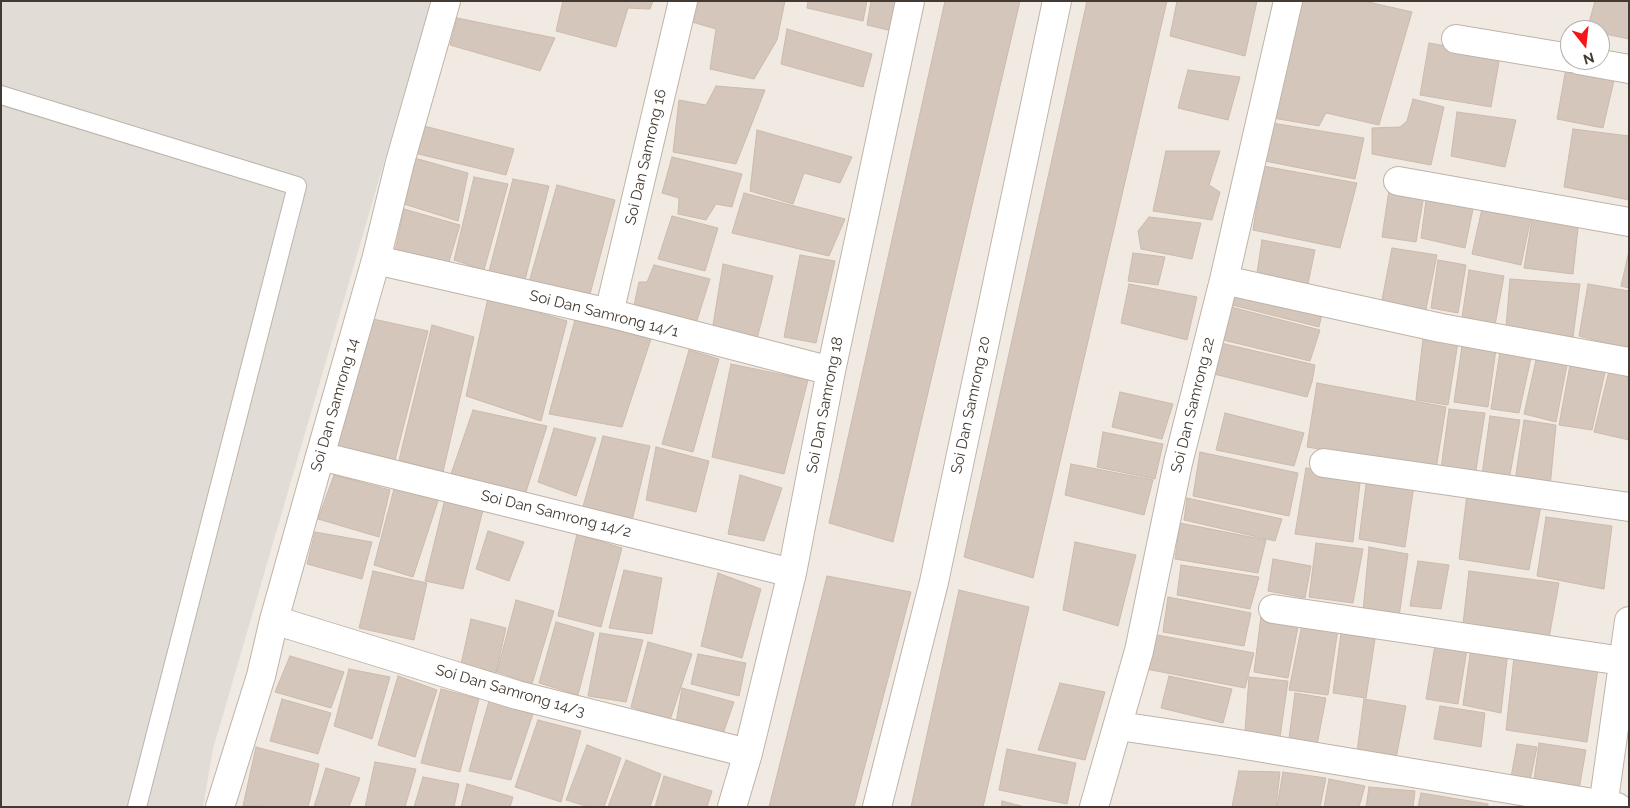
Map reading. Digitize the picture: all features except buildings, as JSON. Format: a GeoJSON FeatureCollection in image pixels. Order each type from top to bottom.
{"type":"FeatureCollection","features":[{"type":"Feature","properties":{"kind":"street","name":"Soi Dan Samrong 14"},"geometry":{"type":"LineString","coordinates":[[220,807],[261,676],[274,620],[376,260],[400,162],[446,1]]}},
{"type":"Feature","properties":{"kind":"street","name":"Soi Dan Samrong 16"},"geometry":{"type":"LineString","coordinates":[[609,313],[684,1]]}},
{"type":"Feature","properties":{"kind":"street","name":"Soi Dan Samrong 18"},"geometry":{"type":"LineString","coordinates":[[732,807],[748,752],[792,573],[831,371],[910,1]]}},
{"type":"Feature","properties":{"kind":"street","name":"Soi Dan Samrong 20"},"geometry":{"type":"LineString","coordinates":[[877,807],[934,582],[1057,1]]}},
{"type":"Feature","properties":{"kind":"street","name":"Soi Dan Samrong 22"},"geometry":{"type":"LineString","coordinates":[[1094,807],[1119,726],[1139,651],[1178,464],[1224,280],[1288,1]]}},
{"type":"Feature","properties":{"kind":"street"},"geometry":{"type":"LineString","coordinates":[[1456,39],[1560,56]]}},
{"type":"Feature","properties":{"kind":"street"},"geometry":{"type":"LineString","coordinates":[[1610,65],[1629,68]]}},
{"type":"Feature","properties":{"kind":"street"},"geometry":{"type":"LineString","coordinates":[[1398,181],[1629,222]]}},
{"type":"Feature","properties":{"kind":"street","name":"Soi Dan Samrong 14/1"},"geometry":{"type":"LineString","coordinates":[[376,260],[609,313],[831,371]]}},
{"type":"Feature","properties":{"kind":"street"},"geometry":{"type":"LineString","coordinates":[[1224,280],[1441,328],[1629,362]]}},
{"type":"Feature","properties":{"kind":"street","name":"Soi Dan Samrong 14/2"},"geometry":{"type":"LineString","coordinates":[[320,456],[792,573]]}},
{"type":"Feature","properties":{"kind":"street"},"geometry":{"type":"LineString","coordinates":[[1324,463],[1629,507]]}},
{"type":"Feature","properties":{"kind":"street"},"geometry":{"type":"LineString","coordinates":[[1273,609],[1626,662]]}},
{"type":"Feature","properties":{"kind":"street","name":"Soi Dan Samrong 14/3"},"geometry":{"type":"LineString","coordinates":[[274,620],[517,695],[748,752]]}},
{"type":"Feature","properties":{"kind":"street"},"geometry":{"type":"LineString","coordinates":[[1119,726],[1608,806],[1626,662],[1629,621]]}},
{"type":"Feature","properties":{"kind":"lane"},"geometry":{"type":"LineString","coordinates":[[1,95],[297,186],[137,807]]}},
{"type":"Feature","properties":{"kind":"shaded area"},"geometry":{"type":"Polygon","coordinates":[[[1,1],[431,1],[213,749],[203,807],[1,807],[1,1]]]}}]}
